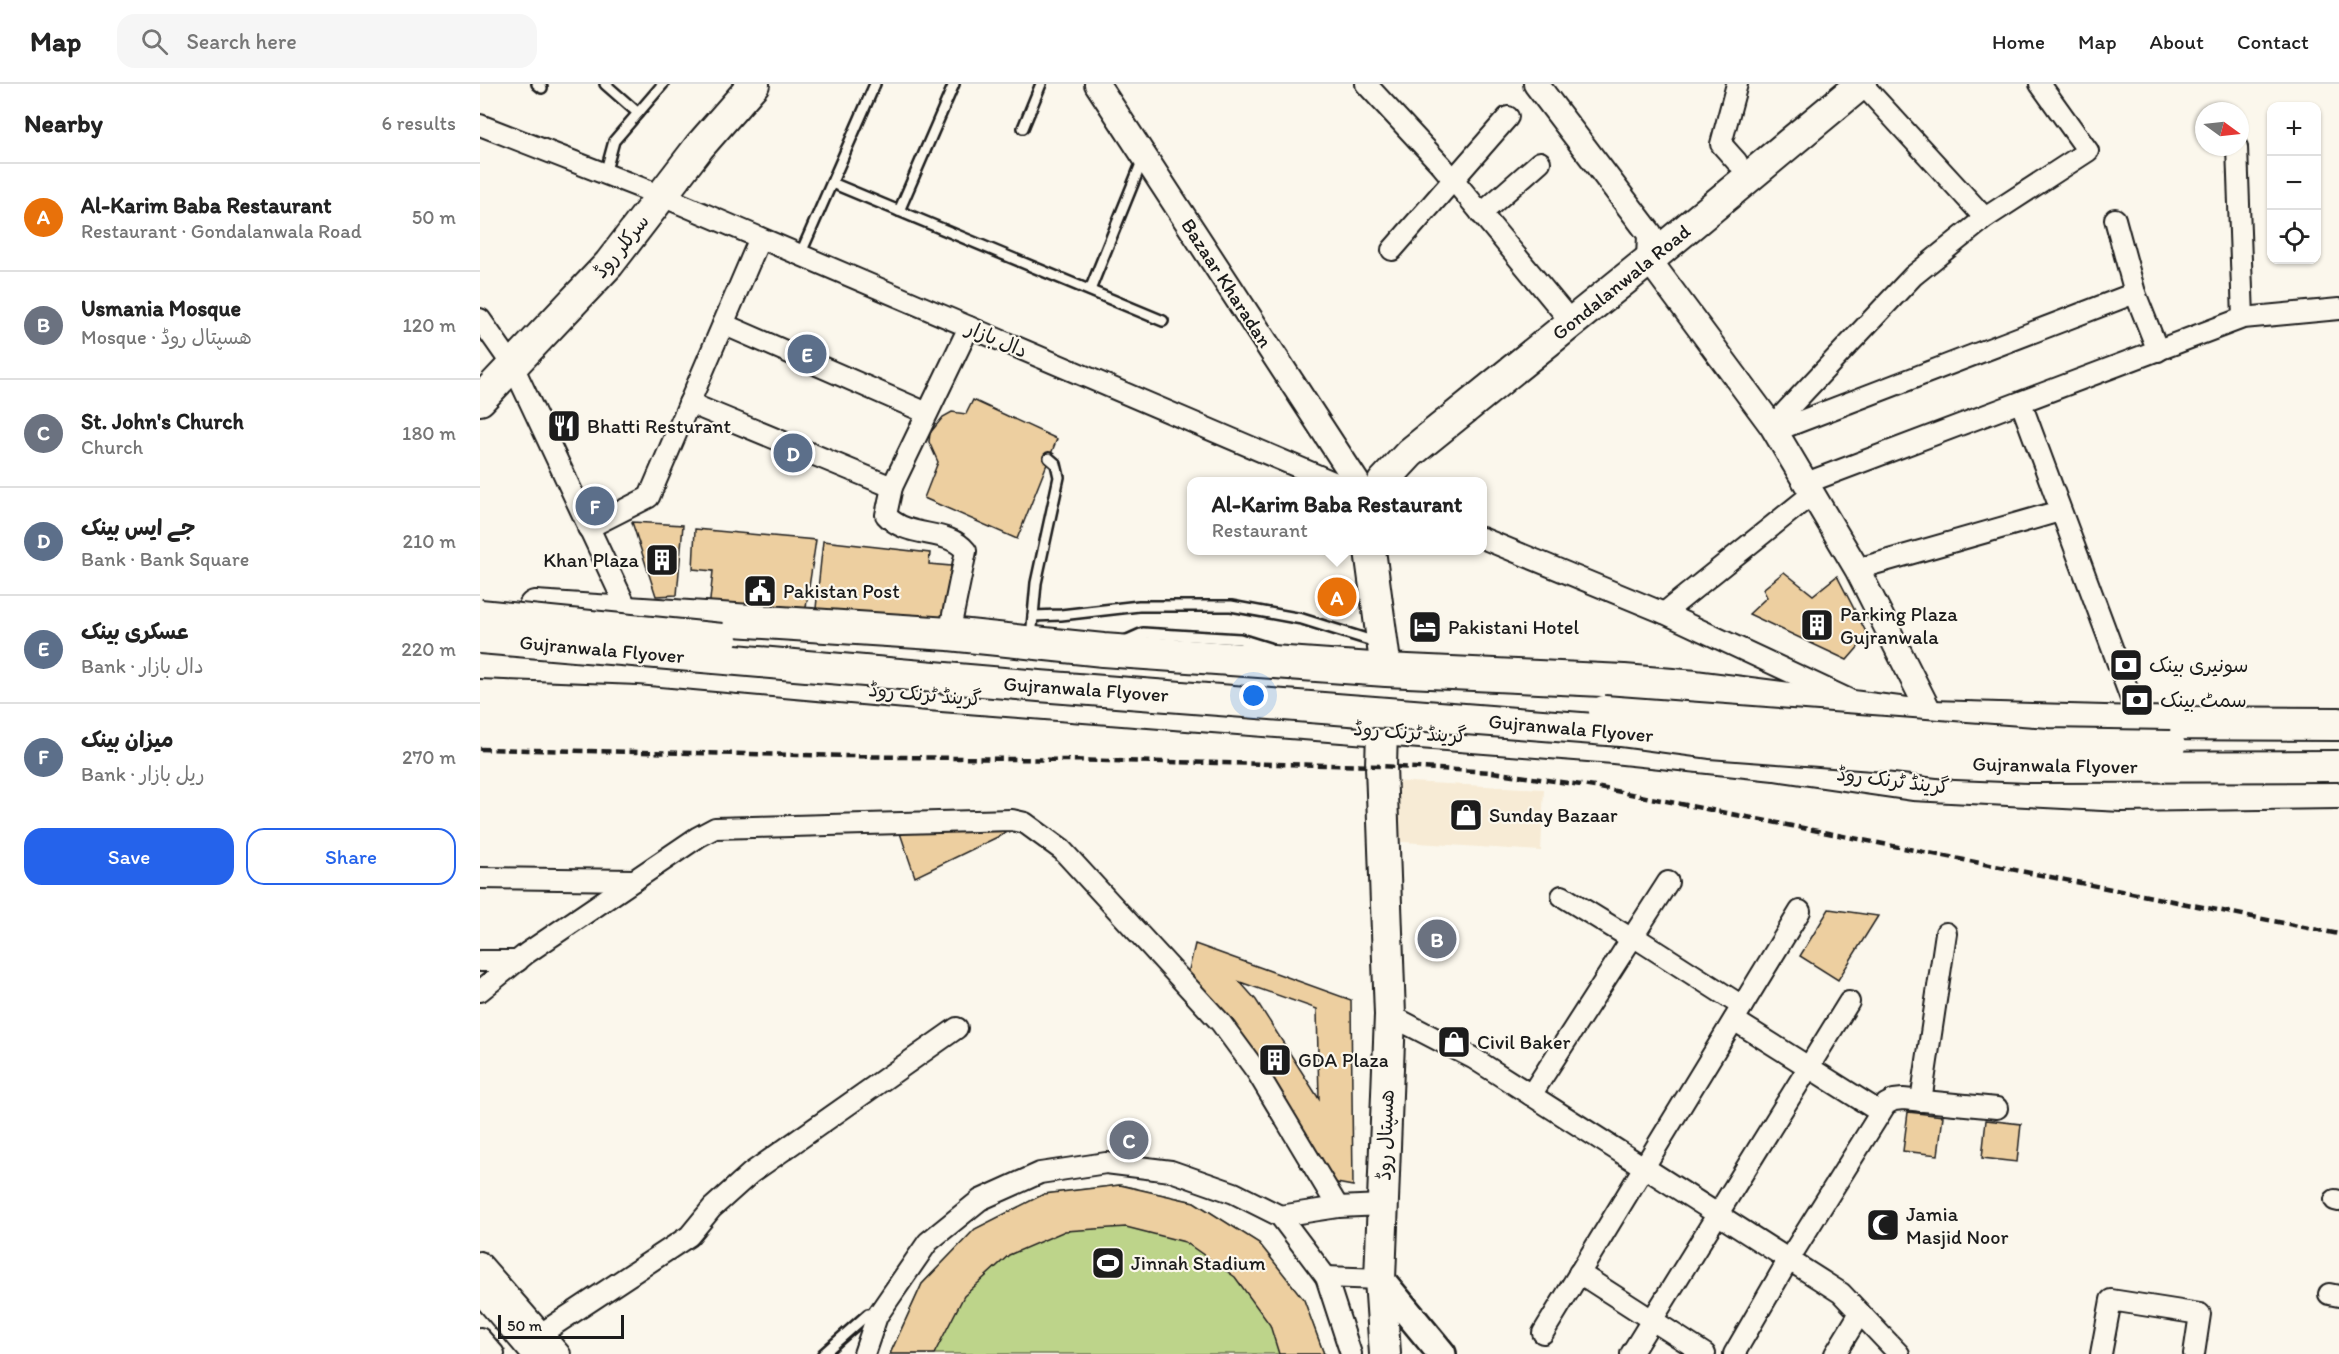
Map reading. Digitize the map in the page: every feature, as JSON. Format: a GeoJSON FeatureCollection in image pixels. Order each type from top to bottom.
{"type":"FeatureCollection","features":[{"type":"Feature","properties":{"kind":"highway"},"geometry":{"type":"LineString","coordinates":[[480,604],[950,634],[1031,629],[1103,650],[1281,661],[1383,657],[1696,687],[1932,717],[2140,723],[2339,724]]}},
{"type":"Feature","properties":{"kind":"highway"},"geometry":{"type":"LineString","coordinates":[[1103,650],[1106,708]]}},
{"type":"Feature","properties":{"kind":"highway","name":"گرینڈ ٹرنک روڈ"},"geometry":{"type":"LineString","coordinates":[[480,662],[639,668],[1106,708],[1614,747],[1775,764],[1936,786],[2122,795],[2339,792]]}},
{"type":"Feature","properties":{"kind":"highway"},"geometry":{"type":"LineString","coordinates":[[1614,747],[1624,681]]}},
{"type":"Feature","properties":{"kind":"main road","name":"سرکلر روڈ"},"geometry":{"type":"LineString","coordinates":[[480,400],[609,264],[699,147],[754,84]]}},
{"type":"Feature","properties":{"kind":"main road","name":"Gondalanwala Road"},"geometry":{"type":"LineString","coordinates":[[1388,477],[1410,453],[1649,247],[1737,162],[1829,84]]}},
{"type":"Feature","properties":{"kind":"main road","name":"Gondalanwala Road"},"geometry":{"type":"LineString","coordinates":[[1369,477],[1420,429],[1562,311],[1861,84]]}},
{"type":"Feature","properties":{"kind":"main road"},"geometry":{"type":"LineString","coordinates":[[1371,555],[1383,657]]}},
{"type":"Feature","properties":{"kind":"main road","name":"Gujranwala Flyover"},"geometry":{"type":"LineString","coordinates":[[480,615],[835,650],[1973,739],[2058,744],[2339,748]]}},
{"type":"Feature","properties":{"kind":"main road","name":"Gujranwala Flyover"},"geometry":{"type":"LineString","coordinates":[[480,638],[1039,686],[1620,731],[1710,743],[1887,756],[1956,764],[2029,767],[2339,766]]}},
{"type":"Feature","properties":{"kind":"main road","name":"ھسپتال روڈ"},"geometry":{"type":"LineString","coordinates":[[1383,730],[1382,786],[1390,1015],[1380,1279],[1385,1354]]}},
{"type":"Feature","properties":{"kind":"main road"},"geometry":{"type":"LineString","coordinates":[[1380,1279],[1442,1354]]}},
{"type":"Feature","properties":{"kind":"main road"},"geometry":{"type":"LineString","coordinates":[[480,1286],[535,1347]]}},
{"type":"Feature","properties":{"kind":"main road"},"geometry":{"type":"LineString","coordinates":[[480,1301],[535,1347]]}},
{"type":"Feature","properties":{"kind":"street","name":"Bazaar Kharadan"},"geometry":{"type":"LineString","coordinates":[[1097,84],[1354,477]]}},
{"type":"Feature","properties":{"kind":"street"},"geometry":{"type":"LineString","coordinates":[[1366,84],[1454,181],[1562,311]]}},
{"type":"Feature","properties":{"kind":"street"},"geometry":{"type":"LineString","coordinates":[[1536,84],[1773,429],[1857,569],[1932,717]]}},
{"type":"Feature","properties":{"kind":"street"},"geometry":{"type":"LineString","coordinates":[[1737,84],[1721,144],[1737,162]]}},
{"type":"Feature","properties":{"kind":"street"},"geometry":{"type":"LineString","coordinates":[[1861,84],[1984,218]]}},
{"type":"Feature","properties":{"kind":"street"},"geometry":{"type":"LineString","coordinates":[[1773,429],[1914,276],[1984,218],[2088,151],[2040,84]]}},
{"type":"Feature","properties":{"kind":"street"},"geometry":{"type":"LineString","coordinates":[[1392,250],[1508,117]]}},
{"type":"Feature","properties":{"kind":"street","name":"دال بازار"},"geometry":{"type":"LineString","coordinates":[[480,125],[662,196],[1321,477]]}},
{"type":"Feature","properties":{"kind":"street"},"geometry":{"type":"LineString","coordinates":[[2237,156],[2243,318]]}},
{"type":"Feature","properties":{"kind":"street"},"geometry":{"type":"LineString","coordinates":[[1481,214],[1540,162]]}},
{"type":"Feature","properties":{"kind":"street"},"geometry":{"type":"LineString","coordinates":[[2115,219],[2135,293],[2158,351]]}},
{"type":"Feature","properties":{"kind":"street"},"geometry":{"type":"LineString","coordinates":[[588,528],[649,497],[760,238]]}},
{"type":"Feature","properties":{"kind":"street"},"geometry":{"type":"LineString","coordinates":[[1773,429],[2135,293]]}},
{"type":"Feature","properties":{"kind":"street"},"geometry":{"type":"LineString","coordinates":[[1664,613],[1809,488],[2021,403],[2243,318],[2339,309]]}},
{"type":"Feature","properties":{"kind":"street"},"geometry":{"type":"LineString","coordinates":[[480,319],[513,366],[629,613]]}},
{"type":"Feature","properties":{"kind":"street"},"geometry":{"type":"LineString","coordinates":[[723,324],[927,413]]}},
{"type":"Feature","properties":{"kind":"street"},"geometry":{"type":"LineString","coordinates":[[950,634],[966,551],[960,543],[906,530],[886,515],[892,487],[969,327]]}},
{"type":"Feature","properties":{"kind":"street"},"geometry":{"type":"LineString","coordinates":[[689,403],[892,487]]}},
{"type":"Feature","properties":{"kind":"street"},"geometry":{"type":"LineString","coordinates":[[2021,403],[2140,723]]}},
{"type":"Feature","properties":{"kind":"street"},"geometry":{"type":"LineString","coordinates":[[1857,569],[2060,511]]}},
{"type":"Feature","properties":{"kind":"street"},"geometry":{"type":"LineString","coordinates":[[1487,540],[1664,613],[1869,709]]}},
{"type":"Feature","properties":{"kind":"street"},"geometry":{"type":"LineString","coordinates":[[480,991],[518,961],[715,828],[1012,820],[1025,823],[1062,850],[1221,1023],[1257,1071],[1338,1207]]}},
{"type":"Feature","properties":{"kind":"street"},"geometry":{"type":"LineString","coordinates":[[480,878],[635,880]]}},
{"type":"Feature","properties":{"kind":"street"},"geometry":{"type":"LineString","coordinates":[[1531,1095],[1668,882]]}},
{"type":"Feature","properties":{"kind":"street"},"geometry":{"type":"LineString","coordinates":[[1562,896],[1633,938],[1808,1066],[1880,1112]]}},
{"type":"Feature","properties":{"kind":"street"},"geometry":{"type":"LineString","coordinates":[[1543,1333],[1800,911]]}},
{"type":"Feature","properties":{"kind":"street"},"geometry":{"type":"LineString","coordinates":[[1921,1101],[1946,933]]}},
{"type":"Feature","properties":{"kind":"street"},"geometry":{"type":"LineString","coordinates":[[480,960],[518,961]]}},
{"type":"Feature","properties":{"kind":"street"},"geometry":{"type":"LineString","coordinates":[[1631,1354],[1849,1002]]}},
{"type":"Feature","properties":{"kind":"street"},"geometry":{"type":"LineString","coordinates":[[1390,1015],[1473,1058],[1790,1259],[1841,1293],[1899,1354]]}},
{"type":"Feature","properties":{"kind":"street"},"geometry":{"type":"LineString","coordinates":[[535,1347],[689,1236],[712,1208],[751,1173],[957,1028]]}},
{"type":"Feature","properties":{"kind":"street"},"geometry":{"type":"LineString","coordinates":[[1734,1354],[1886,1104],[1894,1100],[1997,1108]]}},
{"type":"Feature","properties":{"kind":"street"},"geometry":{"type":"LineString","coordinates":[[864,1354],[877,1316],[928,1242],[980,1200],[1040,1173],[1106,1163],[1171,1171],[1234,1193],[1280,1216],[1326,1277],[1351,1354]]}},
{"type":"Feature","properties":{"kind":"street"},"geometry":{"type":"LineString","coordinates":[[1280,1216],[1338,1207],[1382,1205]]}},
{"type":"Feature","properties":{"kind":"street"},"geometry":{"type":"LineString","coordinates":[[480,1262],[535,1347],[560,1354]]}},
{"type":"Feature","properties":{"kind":"street"},"geometry":{"type":"LineString","coordinates":[[1579,1273],[1705,1354]]}},
{"type":"Feature","properties":{"kind":"street"},"geometry":{"type":"LineString","coordinates":[[1326,1277],[1380,1279]]}},
{"type":"Feature","properties":{"kind":"street"},"geometry":{"type":"LineString","coordinates":[[2101,1354],[2111,1300],[2199,1314],[2194,1354]]}},
{"type":"Feature","properties":{"kind":"street"},"geometry":{"type":"LineString","coordinates":[[1835,1354],[1860,1313]]}},
{"type":"Feature","properties":{"kind":"street"},"geometry":{"type":"LineString","coordinates":[[480,1338],[494,1354]]}},
{"type":"Feature","properties":{"kind":"lane"},"geometry":{"type":"LineString","coordinates":[[605,84],[638,112]]}},
{"type":"Feature","properties":{"kind":"lane"},"geometry":{"type":"LineString","coordinates":[[605,174],[614,141],[663,84]]}},
{"type":"Feature","properties":{"kind":"lane"},"geometry":{"type":"LineString","coordinates":[[800,255],[875,84]]}},
{"type":"Feature","properties":{"kind":"lane"},"geometry":{"type":"LineString","coordinates":[[899,211],[954,84]]}},
{"type":"Feature","properties":{"kind":"lane"},"geometry":{"type":"LineString","coordinates":[[1023,128],[1041,84]]}},
{"type":"Feature","properties":{"kind":"lane"},"geometry":{"type":"LineString","coordinates":[[1090,291],[1144,156]]}},
{"type":"Feature","properties":{"kind":"lane"},"geometry":{"type":"LineString","coordinates":[[832,183],[1163,321]]}},
{"type":"Feature","properties":{"kind":"lane"},"geometry":{"type":"LineString","coordinates":[[1031,629],[1036,583],[1059,477],[1056,464],[1049,458]]}},
{"type":"Feature","properties":{"kind":"lane"},"geometry":{"type":"LineString","coordinates":[[1031,629],[1061,615],[1139,606],[1231,606],[1302,619],[1383,657]]}},
{"type":"Feature","properties":{"kind":"lane"},"geometry":{"type":"LineString","coordinates":[[823,1354],[868,1314],[877,1316]]}},
{"type":"Feature","properties":{"kind":"shaded area","name":"Sunday Bazaar"},"geometry":{"type":"Polygon","coordinates":[[[1390,781],[1544,789],[1541,851],[1388,841],[1390,781]]]}},
{"type":"Feature","properties":{"kind":"green space","name":"Jinnah Stadium"},"geometry":{"type":"Polygon","coordinates":[[[1120,1185],[1194,1202],[1259,1243],[1304,1300],[1324,1354],[890,1354],[922,1284],[975,1229],[1044,1194],[1120,1185]]]}},
{"type":"Feature","properties":{"kind":"building"},"geometry":{"type":"Polygon","coordinates":[[[973,400],[1057,439],[1017,539],[924,498],[938,462],[929,442],[930,433],[943,417],[952,412],[966,414],[973,400]]]}},
{"type":"Feature","properties":{"kind":"building","name":"Khan Plaza"},"geometry":{"type":"Polygon","coordinates":[[[632,522],[683,525],[677,595],[656,596],[632,522]]]}},
{"type":"Feature","properties":{"kind":"building","name":"Pakistan Post"},"geometry":{"type":"Polygon","coordinates":[[[695,529],[816,540],[805,614],[709,610],[713,571],[693,569],[695,529]]]}},
{"type":"Feature","properties":{"kind":"building"},"geometry":{"type":"Polygon","coordinates":[[[823,541],[930,553],[929,564],[951,566],[944,632],[815,618],[823,541]]]}},
{"type":"Feature","properties":{"kind":"building","name":"Parking Plaza Gujranwala"},"geometry":{"type":"Polygon","coordinates":[[[1784,572],[1813,595],[1837,576],[1868,636],[1847,660],[1749,614],[1767,597],[1763,589],[1784,572]]]}},
{"type":"Feature","properties":{"kind":"building"},"geometry":{"type":"Polygon","coordinates":[[[1012,830],[915,877],[900,833],[1012,830]]]}},
{"type":"Feature","properties":{"kind":"building"},"geometry":{"type":"Polygon","coordinates":[[[1829,909],[1878,916],[1838,980],[1800,956],[1829,909]]]}},
{"type":"Feature","properties":{"kind":"building","name":"GDA Plaza"},"geometry":{"type":"Polygon","coordinates":[[[1195,944],[1351,1000],[1353,1186],[1326,1181],[1322,1163],[1232,1020],[1188,974],[1195,944]],[[1240,982],[1256,1000],[1319,1099],[1317,1009],[1240,982]]]}},
{"type":"Feature","properties":{"kind":"building"},"geometry":{"type":"Polygon","coordinates":[[[1908,1112],[1943,1116],[1938,1155],[1903,1151],[1908,1112]]]}},
{"type":"Feature","properties":{"kind":"building"},"geometry":{"type":"Polygon","coordinates":[[[1986,1120],[2021,1124],[2017,1162],[1982,1158],[1986,1120]]]}},
{"type":"Feature","properties":{"kind":"building"},"geometry":{"type":"Polygon","coordinates":[[[1120,1185],[1194,1202],[1259,1243],[1304,1300],[1324,1354],[1279,1354],[1270,1325],[1235,1277],[1185,1242],[1126,1227],[1065,1231],[1009,1255],[964,1296],[934,1354],[890,1354],[922,1284],[975,1229],[1044,1194],[1120,1185]]]}},
{"type":"Feature","properties":{"kind":"railway"},"geometry":{"type":"LineString","coordinates":[[480,749],[1381,766],[1492,772],[1595,787],[2339,934]]}},
{"type":"Feature","properties":{"kind":"place","name":"عسکری بینک"},"geometry":{"type":"Point","coordinates":[807,354]}},
{"type":"Feature","properties":{"kind":"place","name":"Bhatti Resturant"},"geometry":{"type":"Point","coordinates":[564,426]}},
{"type":"Feature","properties":{"kind":"place","name":"جے ایس بینک"},"geometry":{"type":"Point","coordinates":[793,453]}},
{"type":"Feature","properties":{"kind":"place","name":"میزان بینک"},"geometry":{"type":"Point","coordinates":[595,506]}},
{"type":"Feature","properties":{"kind":"place","name":"Khan Plaza"},"geometry":{"type":"Point","coordinates":[662,560]}},
{"type":"Feature","properties":{"kind":"place","name":"Pakistan Post"},"geometry":{"type":"Point","coordinates":[760,591]}},
{"type":"Feature","properties":{"kind":"place","name":"Al-Karim Baba Restaurant"},"geometry":{"type":"Point","coordinates":[1337,597]}},
{"type":"Feature","properties":{"kind":"place","name":"Parking Plaza Gujranwala"},"geometry":{"type":"Point","coordinates":[1817,625]}},
{"type":"Feature","properties":{"kind":"place","name":"Pakistani Hotel"},"geometry":{"type":"Point","coordinates":[1425,627]}},
{"type":"Feature","properties":{"kind":"place","name":"سونیری بینک"},"geometry":{"type":"Point","coordinates":[2126,665]}},
{"type":"Feature","properties":{"kind":"place","name":"سمٹ بینک"},"geometry":{"type":"Point","coordinates":[2137,700]}},
{"type":"Feature","properties":{"kind":"place","name":"Sunday Bazaar"},"geometry":{"type":"Point","coordinates":[1466,815]}},
{"type":"Feature","properties":{"kind":"place","name":"Usmania Mosque"},"geometry":{"type":"Point","coordinates":[1437,939]}},
{"type":"Feature","properties":{"kind":"place","name":"Civil Baker"},"geometry":{"type":"Point","coordinates":[1454,1042]}},
{"type":"Feature","properties":{"kind":"place","name":"GDA Plaza"},"geometry":{"type":"Point","coordinates":[1275,1060]}},
{"type":"Feature","properties":{"kind":"place","name":"St. John's Church"},"geometry":{"type":"Point","coordinates":[1129,1140]}},
{"type":"Feature","properties":{"kind":"place","name":"Jamia Masjid Noor"},"geometry":{"type":"Point","coordinates":[1883,1225]}},
{"type":"Feature","properties":{"kind":"place","name":"Jinnah Stadium"},"geometry":{"type":"Point","coordinates":[1108,1263]}}]}
